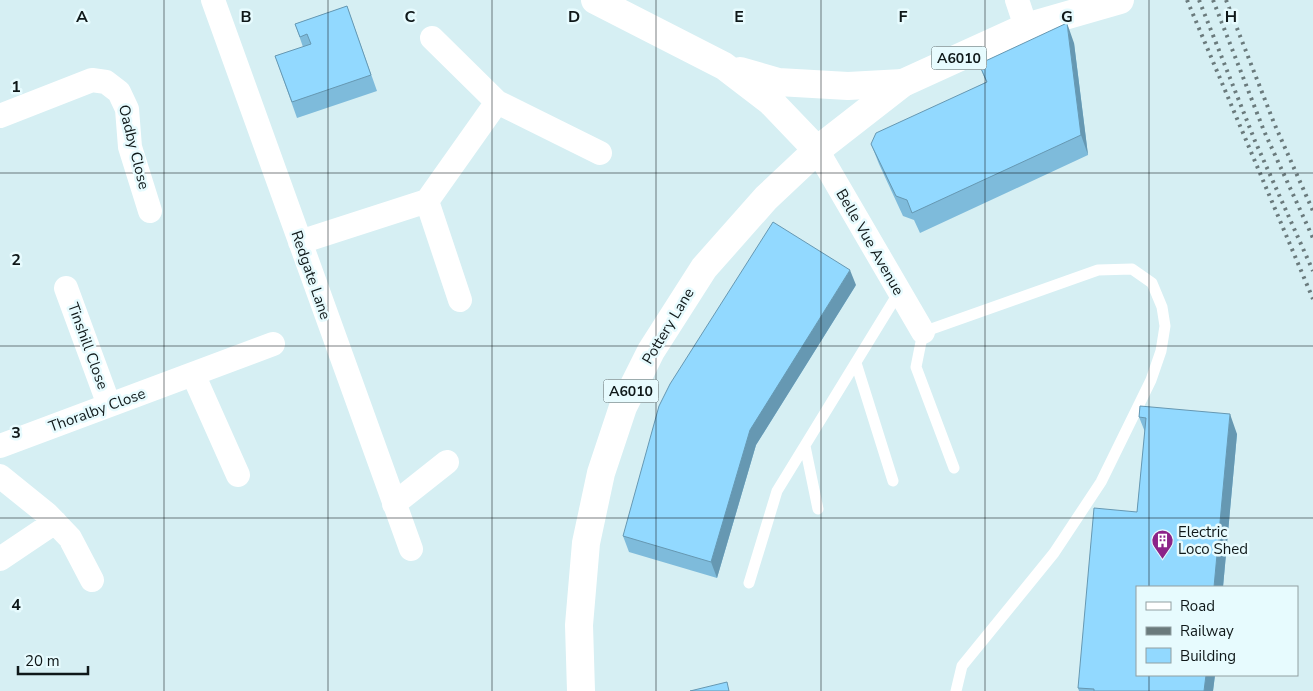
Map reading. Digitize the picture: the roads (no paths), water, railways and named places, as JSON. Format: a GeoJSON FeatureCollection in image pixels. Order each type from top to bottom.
{"type":"FeatureCollection","features":[{"type":"Feature","properties":{"kind":"main road"},"geometry":{"type":"LineString","coordinates":[[595,0],[724,66],[771,102],[817,150]]}},
{"type":"Feature","properties":{"kind":"main road","name":"A6010"},"geometry":{"type":"LineString","coordinates":[[817,150],[903,83],[1026,27],[1120,0]]}},
{"type":"Feature","properties":{"kind":"main road"},"geometry":{"type":"LineString","coordinates":[[724,66],[778,82],[848,86],[903,83]]}},
{"type":"Feature","properties":{"kind":"main road","name":"Pottery Lane"},"geometry":{"type":"LineString","coordinates":[[582,691],[579,625],[586,543],[601,473],[623,408],[651,351],[704,268],[766,198],[817,150]]}},
{"type":"Feature","properties":{"kind":"street","name":"Redgate Lane"},"geometry":{"type":"LineString","coordinates":[[213,0],[411,549]]}},
{"type":"Feature","properties":{"kind":"street"},"geometry":{"type":"LineString","coordinates":[[1017,0],[1026,27]]}},
{"type":"Feature","properties":{"kind":"street"},"geometry":{"type":"LineString","coordinates":[[432,38],[497,102],[600,153]]}},
{"type":"Feature","properties":{"kind":"street","name":"Oadby Close"},"geometry":{"type":"LineString","coordinates":[[0,116],[92,80],[106,82],[119,92],[127,109],[130,147],[150,211]]}},
{"type":"Feature","properties":{"kind":"street"},"geometry":{"type":"LineString","coordinates":[[300,242],[427,201],[497,102]]}},
{"type":"Feature","properties":{"kind":"street","name":"Belle Vue Avenue"},"geometry":{"type":"LineString","coordinates":[[817,150],[923,332]]}},
{"type":"Feature","properties":{"kind":"street"},"geometry":{"type":"LineString","coordinates":[[427,201],[460,300]]}},
{"type":"Feature","properties":{"kind":"street","name":"Tinshill Close"},"geometry":{"type":"LineString","coordinates":[[66,288],[109,405]]}},
{"type":"Feature","properties":{"kind":"street","name":"Thoralby Close"},"geometry":{"type":"LineString","coordinates":[[0,446],[273,344]]}},
{"type":"Feature","properties":{"kind":"street"},"geometry":{"type":"LineString","coordinates":[[193,374],[238,475]]}},
{"type":"Feature","properties":{"kind":"street"},"geometry":{"type":"LineString","coordinates":[[394,504],[446,462]]}},
{"type":"Feature","properties":{"kind":"street"},"geometry":{"type":"LineString","coordinates":[[0,476],[55,522],[70,538],[92,580]]}},
{"type":"Feature","properties":{"kind":"street"},"geometry":{"type":"LineString","coordinates":[[0,558],[55,522]]}},
{"type":"Feature","properties":{"kind":"lane"},"geometry":{"type":"LineString","coordinates":[[954,468],[916,367],[923,332],[1098,270],[1132,269],[1152,283],[1162,307],[1165,326],[1161,351],[1152,380],[1101,482],[1054,554],[962,666],[956,691]]}},
{"type":"Feature","properties":{"kind":"lane"},"geometry":{"type":"LineString","coordinates":[[749,583],[777,492],[899,292]]}},
{"type":"Feature","properties":{"kind":"lane"},"geometry":{"type":"LineString","coordinates":[[856,362],[893,481]]}},
{"type":"Feature","properties":{"kind":"lane"},"geometry":{"type":"LineString","coordinates":[[805,446],[818,509]]}},
{"type":"Feature","properties":{"kind":"railway"},"geometry":{"type":"LineString","coordinates":[[1187,0],[1313,299]]}},
{"type":"Feature","properties":{"kind":"railway"},"geometry":{"type":"LineString","coordinates":[[1199,0],[1255,141],[1313,271]]}},
{"type":"Feature","properties":{"kind":"railway"},"geometry":{"type":"LineString","coordinates":[[1213,0],[1264,131],[1313,238]]}},
{"type":"Feature","properties":{"kind":"railway"},"geometry":{"type":"LineString","coordinates":[[1226,0],[1274,123],[1313,211]]}},
{"type":"Feature","properties":{"kind":"place","name":"Electric Loco Shed"},"geometry":{"type":"Point","coordinates":[1162,560]}}]}
